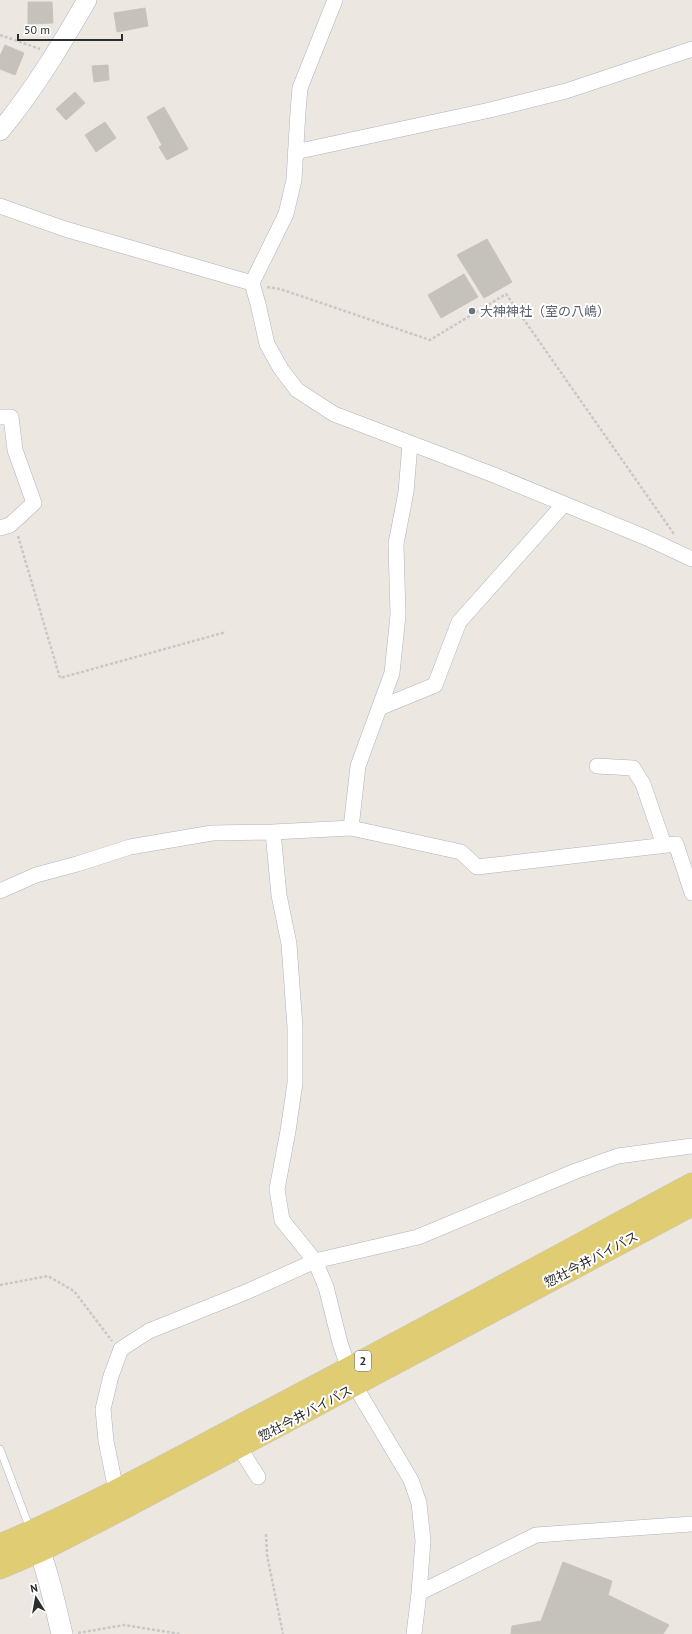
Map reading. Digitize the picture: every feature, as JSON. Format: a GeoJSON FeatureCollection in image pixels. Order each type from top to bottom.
{"type":"FeatureCollection","features":[{"type":"Feature","properties":{"kind":"main road","name":"惣社今井バイパス"},"geometry":{"type":"LineString","coordinates":[[0,1545],[118,1500],[240,1447],[352,1377],[692,1184]]}},
{"type":"Feature","properties":{"kind":"main road","name":"惣社今井バイパス"},"geometry":{"type":"LineString","coordinates":[[0,1568],[40,1551],[118,1500],[352,1377],[692,1205]]}},
{"type":"Feature","properties":{"kind":"main road"},"geometry":{"type":"LineString","coordinates":[[31,1532],[40,1551],[70,1633]]}},
{"type":"Feature","properties":{"kind":"street"},"geometry":{"type":"LineString","coordinates":[[0,131],[56,54],[87,0]]}},
{"type":"Feature","properties":{"kind":"street"},"geometry":{"type":"LineString","coordinates":[[335,0],[300,88],[294,180],[286,214],[252,283],[267,344],[281,369],[298,390],[334,414],[494,475],[647,538],[692,559]]}},
{"type":"Feature","properties":{"kind":"street"},"geometry":{"type":"LineString","coordinates":[[295,152],[490,110],[566,91],[692,49]]}},
{"type":"Feature","properties":{"kind":"street"},"geometry":{"type":"LineString","coordinates":[[0,206],[65,230],[252,283]]}},
{"type":"Feature","properties":{"kind":"street"},"geometry":{"type":"LineString","coordinates":[[0,417],[11,417],[15,450],[34,503],[7,525]]}},
{"type":"Feature","properties":{"kind":"street"},"geometry":{"type":"LineString","coordinates":[[351,828],[358,766],[392,673],[398,615],[396,544],[406,492],[410,444]]}},
{"type":"Feature","properties":{"kind":"street"},"geometry":{"type":"LineString","coordinates":[[379,708],[435,685],[459,622],[564,504]]}},
{"type":"Feature","properties":{"kind":"street"},"geometry":{"type":"LineString","coordinates":[[597,766],[633,768],[643,784],[664,845]]}},
{"type":"Feature","properties":{"kind":"street"},"geometry":{"type":"LineString","coordinates":[[0,891],[36,875],[130,847],[212,833],[351,828],[461,852],[477,867],[676,844],[692,893]]}},
{"type":"Feature","properties":{"kind":"street"},"geometry":{"type":"LineString","coordinates":[[273,832],[279,895],[289,944],[295,1027],[294,1083],[288,1131],[277,1189],[282,1220],[315,1261],[326,1287],[340,1343],[352,1377],[411,1480],[419,1503],[423,1541],[414,1634]]}},
{"type":"Feature","properties":{"kind":"street"},"geometry":{"type":"LineString","coordinates":[[118,1500],[106,1441],[103,1409],[111,1376],[121,1349],[149,1331],[246,1292],[315,1261],[418,1237],[576,1171],[618,1156],[692,1146]]}},
{"type":"Feature","properties":{"kind":"street"},"geometry":{"type":"LineString","coordinates":[[240,1447],[258,1477]]}},
{"type":"Feature","properties":{"kind":"street"},"geometry":{"type":"LineString","coordinates":[[419,1593],[536,1535],[692,1524]]}},
{"type":"Feature","properties":{"kind":"lane"},"geometry":{"type":"LineString","coordinates":[[0,1449],[31,1532]]}},
{"type":"Feature","properties":{"kind":"path"},"geometry":{"type":"LineString","coordinates":[[0,35],[56,54]]}},
{"type":"Feature","properties":{"kind":"path"},"geometry":{"type":"LineString","coordinates":[[252,283],[280,290],[430,340],[506,294],[692,559]]}},
{"type":"Feature","properties":{"kind":"path"},"geometry":{"type":"LineString","coordinates":[[7,525],[60,678],[226,632]]}},
{"type":"Feature","properties":{"kind":"path"},"geometry":{"type":"LineString","coordinates":[[0,1285],[48,1276],[74,1291],[120,1351]]}},
{"type":"Feature","properties":{"kind":"path"},"geometry":{"type":"LineString","coordinates":[[266,1534],[267,1555],[283,1634]]}},
{"type":"Feature","properties":{"kind":"path"},"geometry":{"type":"LineString","coordinates":[[70,1633],[124,1624],[180,1634]]}},
{"type":"Feature","properties":{"kind":"building"},"geometry":{"type":"Polygon","coordinates":[[[28,2],[52,2],[53,23],[28,24],[28,2]]]}},
{"type":"Feature","properties":{"kind":"building"},"geometry":{"type":"Polygon","coordinates":[[[145,8],[148,26],[117,32],[114,13],[145,8]]]}},
{"type":"Feature","properties":{"kind":"building"},"geometry":{"type":"Polygon","coordinates":[[[5,45],[24,53],[15,75],[0,69],[0,56],[5,45]]]}},
{"type":"Feature","properties":{"kind":"building"},"geometry":{"type":"Polygon","coordinates":[[[108,65],[109,80],[94,82],[92,66],[108,65]]]}},
{"type":"Feature","properties":{"kind":"building"},"geometry":{"type":"Polygon","coordinates":[[[75,92],[85,103],[66,120],[56,109],[75,92]]]}},
{"type":"Feature","properties":{"kind":"building"},"geometry":{"type":"Polygon","coordinates":[[[164,107],[188,149],[167,160],[159,147],[162,145],[147,117],[164,107]]]}},
{"type":"Feature","properties":{"kind":"building"},"geometry":{"type":"Polygon","coordinates":[[[105,122],[116,138],[96,152],[85,135],[105,122]]]}},
{"type":"Feature","properties":{"kind":"building"},"geometry":{"type":"Polygon","coordinates":[[[487,239],[512,282],[484,298],[457,255],[487,239]]]}},
{"type":"Feature","properties":{"kind":"building"},"geometry":{"type":"Polygon","coordinates":[[[464,274],[478,297],[441,318],[428,295],[464,274]]]}},
{"type":"Feature","properties":{"kind":"building"},"geometry":{"type":"Polygon","coordinates":[[[563,1562],[612,1581],[608,1595],[669,1625],[663,1634],[511,1634],[512,1626],[541,1621],[563,1562]]]}},
{"type":"Feature","properties":{"kind":"place","name":"大神神社（室の八嶋）"},"geometry":{"type":"Point","coordinates":[472,311]}}]}
